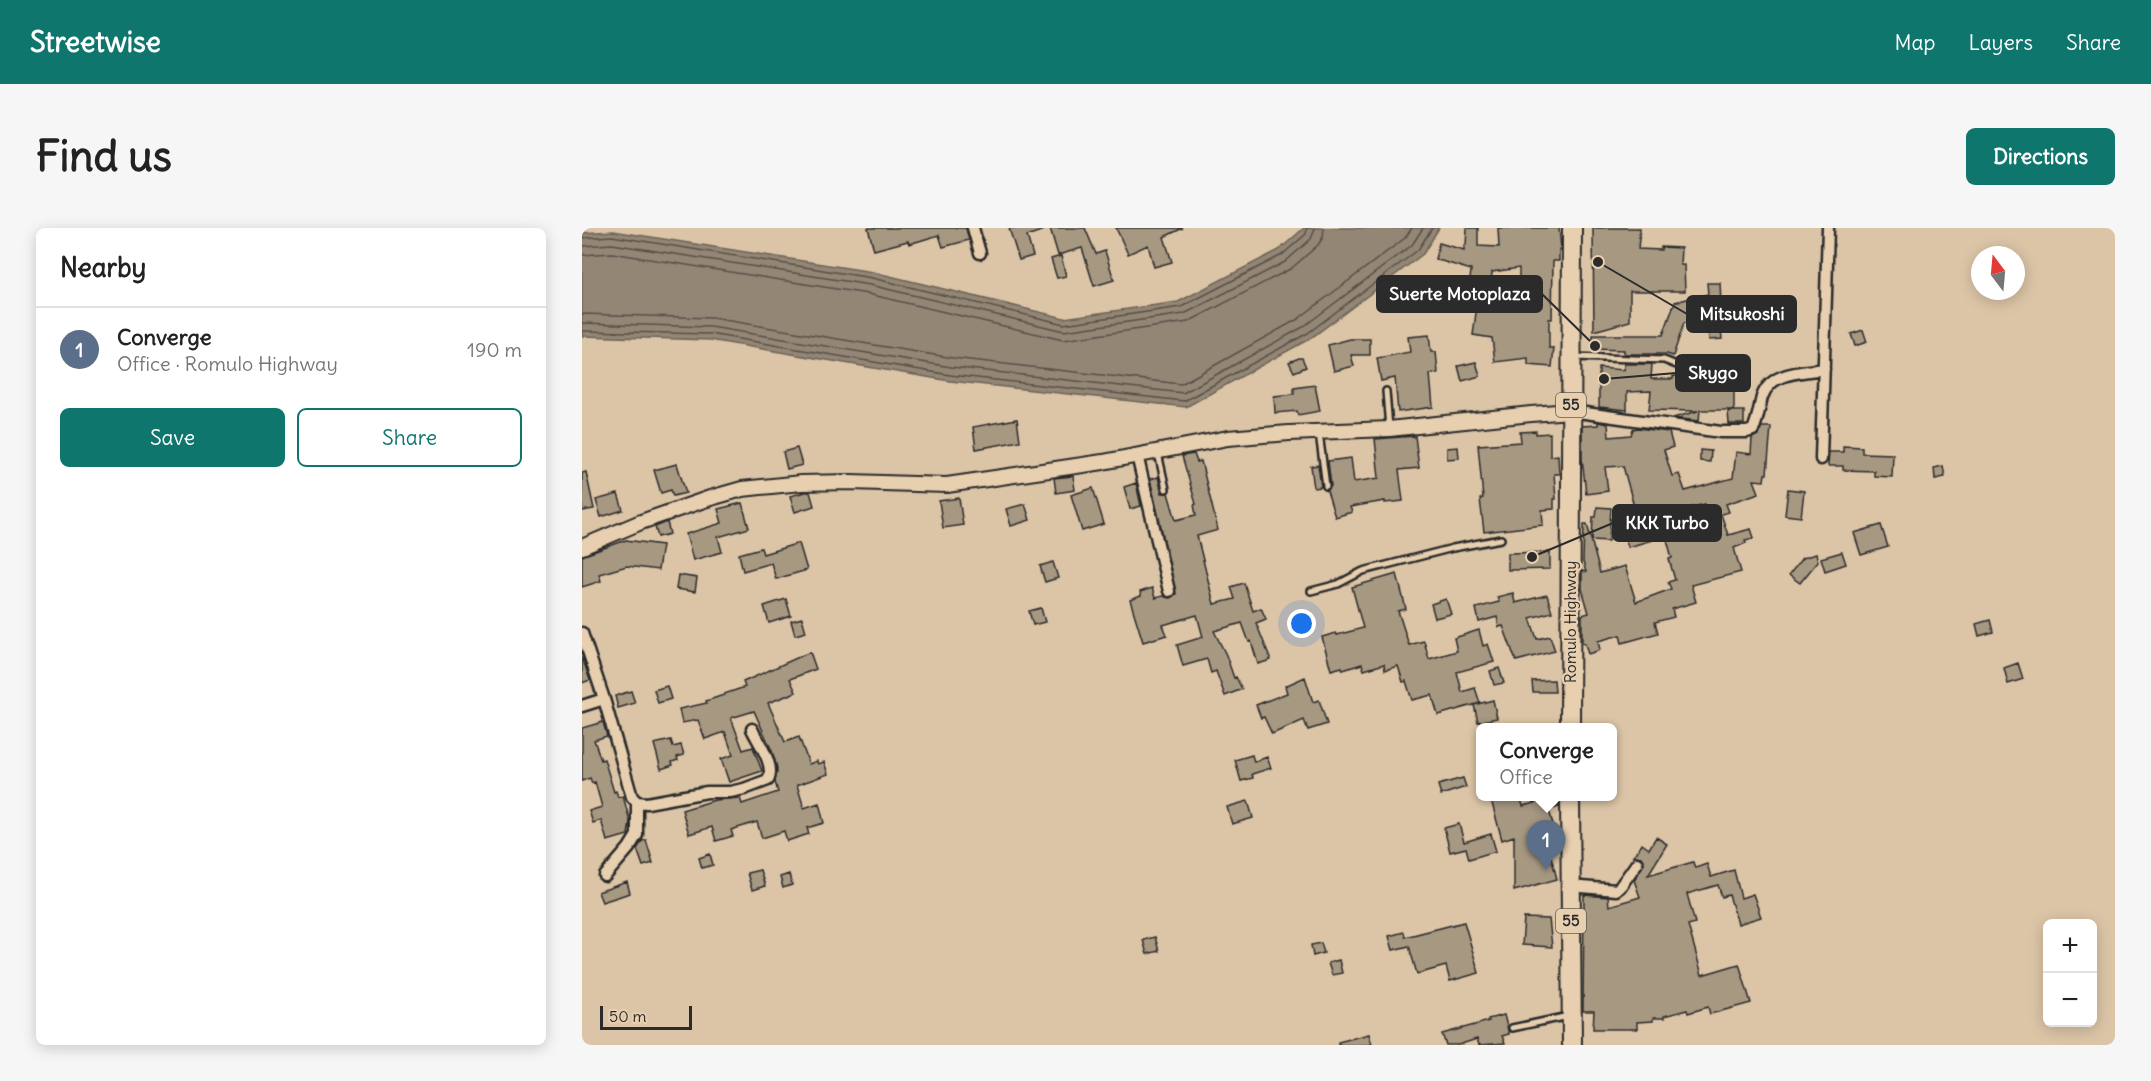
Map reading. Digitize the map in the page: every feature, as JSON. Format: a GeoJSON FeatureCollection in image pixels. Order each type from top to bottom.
{"type":"FeatureCollection","features":[{"type":"Feature","properties":{"kind":"highway","name":"Romulo Highway"},"geometry":{"type":"LineString","coordinates":[[1570,723],[1572,228]]}},
{"type":"Feature","properties":{"kind":"highway","name":"55"},"geometry":{"type":"LineString","coordinates":[[1570,801],[1572,1045]]}},
{"type":"Feature","properties":{"kind":"street"},"geometry":{"type":"LineString","coordinates":[[973,228],[980,253]]}},
{"type":"Feature","properties":{"kind":"street"},"geometry":{"type":"LineString","coordinates":[[1821,459],[1828,228]]}},
{"type":"Feature","properties":{"kind":"street"},"geometry":{"type":"LineString","coordinates":[[582,547],[641,522],[742,489],[801,483],[841,482],[947,484],[1037,472],[1228,438],[1389,429],[1571,411],[1721,432],[1747,432],[1753,430],[1763,397],[1773,380],[1785,375],[1824,369]]}},
{"type":"Feature","properties":{"kind":"street"},"geometry":{"type":"LineString","coordinates":[[1137,455],[1169,591]]}},
{"type":"Feature","properties":{"kind":"street"},"geometry":{"type":"LineString","coordinates":[[582,633],[632,797],[637,802],[647,803],[707,792],[730,792],[768,780],[771,768],[752,729]]}},
{"type":"Feature","properties":{"kind":"street"},"geometry":{"type":"LineString","coordinates":[[582,706],[604,699]]}},
{"type":"Feature","properties":{"kind":"street"},"geometry":{"type":"LineString","coordinates":[[605,876],[637,835],[637,802]]}},
{"type":"Feature","properties":{"kind":"street"},"geometry":{"type":"LineString","coordinates":[[1570,886],[1618,889],[1637,863]]}},
{"type":"Feature","properties":{"kind":"lane"},"geometry":{"type":"LineString","coordinates":[[1572,356],[1664,360],[1679,366]]}},
{"type":"Feature","properties":{"kind":"lane"},"geometry":{"type":"LineString","coordinates":[[1386,392],[1389,429]]}},
{"type":"Feature","properties":{"kind":"lane"},"geometry":{"type":"LineString","coordinates":[[1319,432],[1326,486]]}},
{"type":"Feature","properties":{"kind":"lane"},"geometry":{"type":"LineString","coordinates":[[1157,451],[1166,489]]}},
{"type":"Feature","properties":{"kind":"lane"},"geometry":{"type":"LineString","coordinates":[[1311,591],[1338,584],[1363,571],[1453,548],[1501,539]]}},
{"type":"Feature","properties":{"kind":"lane"},"geometry":{"type":"LineString","coordinates":[[1512,1028],[1572,1015]]}},
{"type":"Feature","properties":{"kind":"water"},"geometry":{"type":"Polygon","coordinates":[[[1304,228],[1439,228],[1423,254],[1311,338],[1186,407],[950,381],[710,340],[582,336],[582,233],[613,231],[873,272],[1064,318],[1178,302],[1279,250],[1304,228]]]}},
{"type":"Feature","properties":{"kind":"building"},"geometry":{"type":"Polygon","coordinates":[[[868,228],[966,228],[969,240],[943,247],[939,235],[909,244],[908,241],[874,250],[868,228]]]}},
{"type":"Feature","properties":{"kind":"building"},"geometry":{"type":"Polygon","coordinates":[[[1009,228],[1044,228],[1044,230],[1027,236],[1033,256],[1019,260],[1009,228]]]}},
{"type":"Feature","properties":{"kind":"building"},"geometry":{"type":"Polygon","coordinates":[[[1050,228],[1085,228],[1096,254],[1105,251],[1114,280],[1094,286],[1082,248],[1058,255],[1050,228]]]}},
{"type":"Feature","properties":{"kind":"building"},"geometry":{"type":"Polygon","coordinates":[[[1116,228],[1183,228],[1164,237],[1172,262],[1154,267],[1148,245],[1128,254],[1116,228]]]}},
{"type":"Feature","properties":{"kind":"building"},"geometry":{"type":"Polygon","coordinates":[[[1467,228],[1478,228],[1478,246],[1499,247],[1498,228],[1559,228],[1561,249],[1559,249],[1559,261],[1553,261],[1552,319],[1549,319],[1549,348],[1554,348],[1552,367],[1528,365],[1528,358],[1495,362],[1492,338],[1473,335],[1479,291],[1469,290],[1471,270],[1435,259],[1439,243],[1464,250],[1464,245],[1466,245],[1467,228]],[[1519,268],[1492,272],[1490,300],[1514,301],[1514,293],[1519,294],[1519,268]]]}},
{"type":"Feature","properties":{"kind":"building"},"geometry":{"type":"Polygon","coordinates":[[[1593,228],[1640,228],[1638,249],[1681,248],[1680,265],[1684,265],[1685,291],[1630,291],[1630,321],[1594,331],[1593,228]]]}},
{"type":"Feature","properties":{"kind":"building"},"geometry":{"type":"Polygon","coordinates":[[[1061,256],[1066,276],[1057,278],[1051,259],[1061,256]]]}},
{"type":"Feature","properties":{"kind":"building"},"geometry":{"type":"Polygon","coordinates":[[[1707,283],[1720,283],[1721,304],[1724,303],[1725,319],[1720,319],[1722,339],[1709,340],[1707,322],[1684,323],[1673,356],[1624,354],[1624,350],[1593,349],[1593,335],[1663,335],[1675,302],[1708,294],[1707,283]]]}},
{"type":"Feature","properties":{"kind":"building"},"geometry":{"type":"Polygon","coordinates":[[[1863,330],[1867,342],[1855,346],[1851,334],[1863,330]]]}},
{"type":"Feature","properties":{"kind":"building"},"geometry":{"type":"Polygon","coordinates":[[[1429,335],[1431,352],[1436,352],[1438,373],[1430,374],[1433,407],[1398,412],[1395,378],[1381,381],[1377,358],[1410,352],[1408,337],[1429,335]]]}},
{"type":"Feature","properties":{"kind":"building"},"geometry":{"type":"Polygon","coordinates":[[[1350,339],[1370,339],[1370,355],[1351,355],[1354,366],[1334,371],[1328,345],[1350,339]]]}},
{"type":"Feature","properties":{"kind":"building"},"geometry":{"type":"Polygon","coordinates":[[[1302,358],[1306,367],[1294,372],[1289,362],[1302,358]]]}},
{"type":"Feature","properties":{"kind":"building"},"geometry":{"type":"Polygon","coordinates":[[[1476,362],[1480,376],[1462,381],[1458,366],[1476,362]]]}},
{"type":"Feature","properties":{"kind":"building"},"geometry":{"type":"Polygon","coordinates":[[[1624,364],[1652,364],[1651,379],[1673,379],[1673,376],[1734,377],[1734,410],[1700,410],[1699,421],[1673,418],[1698,411],[1649,410],[1651,391],[1627,392],[1627,410],[1599,407],[1599,368],[1624,370],[1624,364]]]}},
{"type":"Feature","properties":{"kind":"building"},"geometry":{"type":"Polygon","coordinates":[[[1315,385],[1320,411],[1298,415],[1297,411],[1275,413],[1274,396],[1294,394],[1294,388],[1315,385]]]}},
{"type":"Feature","properties":{"kind":"building"},"geometry":{"type":"Polygon","coordinates":[[[1728,411],[1744,411],[1744,424],[1729,424],[1728,411]]]}},
{"type":"Feature","properties":{"kind":"building"},"geometry":{"type":"Polygon","coordinates":[[[1017,419],[1020,441],[976,449],[973,427],[1017,419]]]}},
{"type":"Feature","properties":{"kind":"building"},"geometry":{"type":"Polygon","coordinates":[[[1598,422],[1608,424],[1609,437],[1631,435],[1633,429],[1638,428],[1669,432],[1673,447],[1664,450],[1672,476],[1679,474],[1685,491],[1733,478],[1736,452],[1751,454],[1752,438],[1758,435],[1762,427],[1771,427],[1767,474],[1765,474],[1764,481],[1754,480],[1759,493],[1726,504],[1729,512],[1721,514],[1728,535],[1751,529],[1754,538],[1745,540],[1746,543],[1734,548],[1741,572],[1691,585],[1696,602],[1672,609],[1674,617],[1655,622],[1658,633],[1622,643],[1620,635],[1598,641],[1600,650],[1588,654],[1585,644],[1582,643],[1582,615],[1589,613],[1582,589],[1582,571],[1586,572],[1583,562],[1584,524],[1587,524],[1600,573],[1625,566],[1636,602],[1671,589],[1668,582],[1675,580],[1666,536],[1628,547],[1616,508],[1635,510],[1623,466],[1605,467],[1608,491],[1586,494],[1582,458],[1582,426],[1598,425],[1598,422]],[[1705,504],[1684,509],[1690,528],[1710,522],[1705,504]]]}},
{"type":"Feature","properties":{"kind":"building"},"geometry":{"type":"Polygon","coordinates":[[[1536,431],[1536,434],[1550,433],[1550,456],[1558,455],[1559,474],[1554,474],[1556,499],[1554,499],[1554,509],[1542,510],[1543,525],[1484,532],[1478,445],[1521,442],[1520,432],[1536,431]]]}},
{"type":"Feature","properties":{"kind":"building"},"geometry":{"type":"Polygon","coordinates":[[[1415,436],[1419,468],[1399,470],[1403,501],[1385,503],[1385,501],[1350,507],[1352,512],[1335,517],[1327,491],[1331,486],[1328,461],[1351,458],[1354,482],[1379,478],[1375,439],[1415,436]]]}},
{"type":"Feature","properties":{"kind":"building"},"geometry":{"type":"Polygon","coordinates":[[[1843,446],[1862,447],[1862,453],[1893,454],[1892,477],[1874,476],[1874,471],[1843,470],[1843,466],[1828,466],[1829,452],[1843,452],[1843,446]]]}},
{"type":"Feature","properties":{"kind":"building"},"geometry":{"type":"Polygon","coordinates":[[[1458,447],[1459,458],[1447,459],[1447,448],[1458,447]]]}},
{"type":"Feature","properties":{"kind":"building"},"geometry":{"type":"Polygon","coordinates":[[[797,448],[802,465],[787,469],[783,452],[797,448]]]}},
{"type":"Feature","properties":{"kind":"building"},"geometry":{"type":"Polygon","coordinates":[[[1700,450],[1711,451],[1710,462],[1700,461],[1700,450]]]}},
{"type":"Feature","properties":{"kind":"building"},"geometry":{"type":"Polygon","coordinates":[[[1194,454],[1197,462],[1201,461],[1218,530],[1197,536],[1214,604],[1235,599],[1231,587],[1244,583],[1253,611],[1261,608],[1266,619],[1256,623],[1271,660],[1258,664],[1251,641],[1249,642],[1242,623],[1214,631],[1234,678],[1236,677],[1242,689],[1225,696],[1216,671],[1211,673],[1207,659],[1183,666],[1177,645],[1203,637],[1197,615],[1163,625],[1167,635],[1143,642],[1130,600],[1141,596],[1140,592],[1152,588],[1155,598],[1163,596],[1170,598],[1176,594],[1150,479],[1158,477],[1162,493],[1168,493],[1176,520],[1196,515],[1194,505],[1196,504],[1182,456],[1194,454]]]}},
{"type":"Feature","properties":{"kind":"building"},"geometry":{"type":"Polygon","coordinates":[[[677,464],[686,493],[673,496],[671,490],[661,493],[654,470],[677,464]]]}},
{"type":"Feature","properties":{"kind":"building"},"geometry":{"type":"Polygon","coordinates":[[[1318,465],[1321,487],[1314,488],[1311,466],[1318,465]]]}},
{"type":"Feature","properties":{"kind":"building"},"geometry":{"type":"Polygon","coordinates":[[[1943,466],[1945,477],[1935,479],[1934,468],[1943,466]]]}},
{"type":"Feature","properties":{"kind":"building"},"geometry":{"type":"Polygon","coordinates":[[[586,472],[594,509],[582,511],[582,473],[586,472]]]}},
{"type":"Feature","properties":{"kind":"building"},"geometry":{"type":"Polygon","coordinates":[[[1073,476],[1075,490],[1056,493],[1054,478],[1073,476]]]}},
{"type":"Feature","properties":{"kind":"building"},"geometry":{"type":"Polygon","coordinates":[[[1136,483],[1141,506],[1130,509],[1124,487],[1136,483]]]}},
{"type":"Feature","properties":{"kind":"building"},"geometry":{"type":"Polygon","coordinates":[[[1093,488],[1104,524],[1082,531],[1071,495],[1093,488]]]}},
{"type":"Feature","properties":{"kind":"building"},"geometry":{"type":"Polygon","coordinates":[[[1788,489],[1804,491],[1801,517],[1785,515],[1788,489]]]}},
{"type":"Feature","properties":{"kind":"building"},"geometry":{"type":"Polygon","coordinates":[[[810,492],[814,506],[795,512],[790,496],[810,492]]]}},
{"type":"Feature","properties":{"kind":"building"},"geometry":{"type":"Polygon","coordinates":[[[618,494],[623,510],[601,517],[596,500],[618,494]]]}},
{"type":"Feature","properties":{"kind":"building"},"geometry":{"type":"Polygon","coordinates":[[[959,498],[963,525],[943,528],[939,501],[959,498]]]}},
{"type":"Feature","properties":{"kind":"building"},"geometry":{"type":"Polygon","coordinates":[[[742,503],[749,528],[718,537],[722,552],[693,560],[686,534],[722,523],[718,509],[742,503]]]}},
{"type":"Feature","properties":{"kind":"building"},"geometry":{"type":"Polygon","coordinates":[[[1025,504],[1030,520],[1011,526],[1006,509],[1025,504]]]}},
{"type":"Feature","properties":{"kind":"building"},"geometry":{"type":"Polygon","coordinates":[[[1597,507],[1611,508],[1609,541],[1592,540],[1593,517],[1596,517],[1597,507]]]}},
{"type":"Feature","properties":{"kind":"building"},"geometry":{"type":"Polygon","coordinates":[[[667,522],[670,534],[658,537],[655,527],[667,522]]]}},
{"type":"Feature","properties":{"kind":"building"},"geometry":{"type":"Polygon","coordinates":[[[1881,525],[1888,547],[1861,555],[1854,533],[1881,525]]]}},
{"type":"Feature","properties":{"kind":"building"},"geometry":{"type":"Polygon","coordinates":[[[626,540],[662,545],[658,570],[627,566],[599,574],[601,581],[582,587],[582,556],[626,540]]]}},
{"type":"Feature","properties":{"kind":"building"},"geometry":{"type":"Polygon","coordinates":[[[799,543],[807,570],[776,579],[771,563],[743,571],[739,554],[761,548],[763,554],[799,543]]]}},
{"type":"Feature","properties":{"kind":"building"},"geometry":{"type":"Polygon","coordinates":[[[1550,552],[1550,569],[1508,570],[1508,553],[1550,552]]]}},
{"type":"Feature","properties":{"kind":"building"},"geometry":{"type":"Polygon","coordinates":[[[1842,552],[1846,564],[1825,571],[1821,558],[1842,552]]]}},
{"type":"Feature","properties":{"kind":"building"},"geometry":{"type":"Polygon","coordinates":[[[1816,554],[1818,561],[1800,583],[1789,575],[1802,558],[1816,554]]]}},
{"type":"Feature","properties":{"kind":"building"},"geometry":{"type":"Polygon","coordinates":[[[1053,562],[1058,578],[1045,582],[1040,566],[1053,562]]]}},
{"type":"Feature","properties":{"kind":"building"},"geometry":{"type":"Polygon","coordinates":[[[1397,574],[1406,609],[1398,611],[1409,645],[1424,641],[1429,659],[1457,651],[1454,638],[1479,630],[1483,646],[1488,644],[1494,662],[1457,672],[1462,692],[1475,688],[1480,703],[1438,715],[1432,695],[1412,700],[1398,666],[1385,670],[1384,664],[1364,670],[1362,664],[1343,670],[1342,667],[1331,670],[1322,637],[1363,628],[1352,587],[1397,574]]]}},
{"type":"Feature","properties":{"kind":"building"},"geometry":{"type":"Polygon","coordinates":[[[678,575],[697,578],[695,592],[676,589],[678,575]]]}},
{"type":"Feature","properties":{"kind":"building"},"geometry":{"type":"Polygon","coordinates":[[[1513,593],[1515,603],[1547,595],[1552,612],[1530,618],[1537,639],[1550,636],[1555,651],[1516,661],[1503,626],[1499,627],[1497,617],[1479,622],[1476,608],[1499,602],[1497,597],[1513,593]]]}},
{"type":"Feature","properties":{"kind":"building"},"geometry":{"type":"Polygon","coordinates":[[[786,599],[791,616],[769,623],[764,606],[786,599]]]}},
{"type":"Feature","properties":{"kind":"building"},"geometry":{"type":"Polygon","coordinates":[[[1446,599],[1451,614],[1435,618],[1431,604],[1446,599]]]}},
{"type":"Feature","properties":{"kind":"building"},"geometry":{"type":"Polygon","coordinates":[[[1041,608],[1045,622],[1033,625],[1029,611],[1041,608]]]}},
{"type":"Feature","properties":{"kind":"building"},"geometry":{"type":"Polygon","coordinates":[[[802,618],[806,632],[795,635],[791,621],[802,618]]]}},
{"type":"Feature","properties":{"kind":"building"},"geometry":{"type":"Polygon","coordinates":[[[1990,620],[1993,632],[1979,636],[1976,624],[1990,620]]]}},
{"type":"Feature","properties":{"kind":"building"},"geometry":{"type":"Polygon","coordinates":[[[810,652],[816,669],[790,679],[796,692],[768,703],[785,742],[799,737],[809,764],[817,761],[818,764],[824,762],[828,774],[797,785],[804,808],[819,803],[824,823],[807,828],[809,834],[787,841],[784,831],[762,838],[757,822],[731,830],[733,836],[716,841],[712,827],[689,834],[682,810],[715,800],[740,798],[742,804],[778,792],[775,782],[777,768],[754,711],[731,718],[743,750],[753,747],[762,771],[729,782],[721,759],[733,755],[725,732],[705,739],[698,720],[682,723],[679,709],[707,703],[706,701],[745,687],[743,682],[810,652]]]}},
{"type":"Feature","properties":{"kind":"building"},"geometry":{"type":"Polygon","coordinates":[[[582,657],[590,680],[582,683],[582,657]]]}},
{"type":"Feature","properties":{"kind":"building"},"geometry":{"type":"Polygon","coordinates":[[[2018,663],[2023,679],[2008,684],[2004,668],[2018,663]]]}},
{"type":"Feature","properties":{"kind":"building"},"geometry":{"type":"Polygon","coordinates":[[[1499,668],[1504,683],[1494,685],[1490,671],[1499,668]]]}},
{"type":"Feature","properties":{"kind":"building"},"geometry":{"type":"Polygon","coordinates":[[[1305,677],[1313,702],[1319,700],[1327,724],[1308,730],[1304,720],[1272,734],[1264,717],[1261,718],[1256,705],[1287,693],[1285,686],[1305,677]]]}},
{"type":"Feature","properties":{"kind":"building"},"geometry":{"type":"Polygon","coordinates":[[[1554,680],[1555,692],[1533,692],[1532,681],[1554,680]]]}},
{"type":"Feature","properties":{"kind":"building"},"geometry":{"type":"Polygon","coordinates":[[[667,686],[671,699],[658,703],[654,690],[667,686]]]}},
{"type":"Feature","properties":{"kind":"building"},"geometry":{"type":"Polygon","coordinates":[[[631,691],[635,703],[618,708],[615,696],[631,691]]]}},
{"type":"Feature","properties":{"kind":"building"},"geometry":{"type":"Polygon","coordinates":[[[1493,700],[1497,718],[1478,722],[1474,705],[1493,700]]]}},
{"type":"Feature","properties":{"kind":"building"},"geometry":{"type":"Polygon","coordinates":[[[603,722],[607,736],[594,740],[601,760],[604,759],[614,792],[616,791],[618,797],[623,796],[630,821],[628,835],[607,841],[601,820],[593,823],[589,811],[602,807],[595,782],[592,783],[590,778],[582,781],[582,728],[603,722]]]}},
{"type":"Feature","properties":{"kind":"building"},"geometry":{"type":"Polygon","coordinates":[[[671,740],[673,747],[681,745],[684,755],[677,757],[678,760],[672,762],[673,765],[661,769],[654,744],[671,740]]]}},
{"type":"Feature","properties":{"kind":"building"},"geometry":{"type":"Polygon","coordinates":[[[1252,755],[1254,762],[1267,757],[1271,768],[1252,774],[1253,778],[1241,781],[1235,760],[1252,755]]]}},
{"type":"Feature","properties":{"kind":"building"},"geometry":{"type":"Polygon","coordinates":[[[1463,778],[1466,787],[1441,795],[1438,785],[1463,778]]]}},
{"type":"Feature","properties":{"kind":"building"},"geometry":{"type":"Polygon","coordinates":[[[1248,801],[1253,818],[1232,824],[1227,807],[1248,801]]]}},
{"type":"Feature","properties":{"kind":"building"},"geometry":{"type":"Polygon","coordinates":[[[1491,801],[1522,801],[1523,806],[1542,801],[1558,801],[1559,807],[1549,810],[1555,832],[1559,831],[1559,847],[1549,849],[1557,879],[1514,891],[1514,836],[1502,840],[1491,801]]]}},
{"type":"Feature","properties":{"kind":"building"},"geometry":{"type":"Polygon","coordinates":[[[1459,824],[1464,842],[1491,834],[1496,851],[1469,859],[1466,848],[1450,852],[1444,828],[1459,824]]]}},
{"type":"Feature","properties":{"kind":"building"},"geometry":{"type":"Polygon","coordinates":[[[1656,837],[1667,844],[1648,875],[1693,862],[1695,868],[1707,864],[1711,877],[1734,870],[1741,898],[1753,894],[1761,917],[1738,924],[1729,895],[1722,897],[1718,885],[1687,894],[1695,923],[1688,925],[1702,975],[1739,964],[1751,1003],[1710,1014],[1708,1007],[1688,1013],[1687,1010],[1664,1016],[1664,1018],[1653,1018],[1653,1021],[1637,1022],[1637,1029],[1593,1029],[1594,1011],[1583,1011],[1584,895],[1608,897],[1609,906],[1640,897],[1634,880],[1644,863],[1641,857],[1633,856],[1642,844],[1649,849],[1656,837]]]}},
{"type":"Feature","properties":{"kind":"building"},"geometry":{"type":"Polygon","coordinates":[[[646,840],[653,863],[643,866],[637,849],[642,841],[646,840]]]}},
{"type":"Feature","properties":{"kind":"building"},"geometry":{"type":"Polygon","coordinates":[[[710,854],[713,865],[702,868],[699,858],[710,854]]]}},
{"type":"Feature","properties":{"kind":"building"},"geometry":{"type":"Polygon","coordinates":[[[760,870],[765,886],[752,890],[747,873],[760,870]]]}},
{"type":"Feature","properties":{"kind":"building"},"geometry":{"type":"Polygon","coordinates":[[[789,874],[792,885],[783,888],[780,877],[789,874]]]}},
{"type":"Feature","properties":{"kind":"building"},"geometry":{"type":"Polygon","coordinates":[[[627,882],[630,893],[602,902],[598,892],[627,882]]]}},
{"type":"Feature","properties":{"kind":"building"},"geometry":{"type":"Polygon","coordinates":[[[1524,918],[1549,919],[1552,947],[1522,945],[1524,918]]]}},
{"type":"Feature","properties":{"kind":"building"},"geometry":{"type":"Polygon","coordinates":[[[1464,922],[1479,973],[1450,981],[1446,966],[1417,974],[1409,946],[1393,950],[1389,936],[1404,932],[1405,937],[1464,922]]]}},
{"type":"Feature","properties":{"kind":"building"},"geometry":{"type":"Polygon","coordinates":[[[1155,937],[1159,951],[1147,954],[1143,940],[1155,937]]]}},
{"type":"Feature","properties":{"kind":"building"},"geometry":{"type":"Polygon","coordinates":[[[1321,943],[1324,953],[1313,956],[1311,945],[1321,943]]]}},
{"type":"Feature","properties":{"kind":"building"},"geometry":{"type":"Polygon","coordinates":[[[1339,960],[1342,973],[1332,975],[1328,963],[1339,960]]]}},
{"type":"Feature","properties":{"kind":"building"},"geometry":{"type":"Polygon","coordinates":[[[1504,1015],[1509,1034],[1502,1036],[1505,1043],[1479,1045],[1477,1039],[1458,1045],[1446,1045],[1442,1034],[1504,1015]]]}},
{"type":"Feature","properties":{"kind":"building"},"geometry":{"type":"Polygon","coordinates":[[[1369,1034],[1372,1045],[1338,1045],[1338,1042],[1369,1034]]]}},
{"type":"Feature","properties":{"kind":"place","name":"Mitsukoshi"},"geometry":{"type":"Point","coordinates":[1598,262]}},
{"type":"Feature","properties":{"kind":"place","name":"Suerte Motoplaza"},"geometry":{"type":"Point","coordinates":[1595,346]}},
{"type":"Feature","properties":{"kind":"place","name":"Skygo"},"geometry":{"type":"Point","coordinates":[1604,379]}},
{"type":"Feature","properties":{"kind":"place","name":"KKK Turbo"},"geometry":{"type":"Point","coordinates":[1532,557]}},
{"type":"Feature","properties":{"kind":"place","name":"Converge"},"geometry":{"type":"Point","coordinates":[1546,870]}}]}
